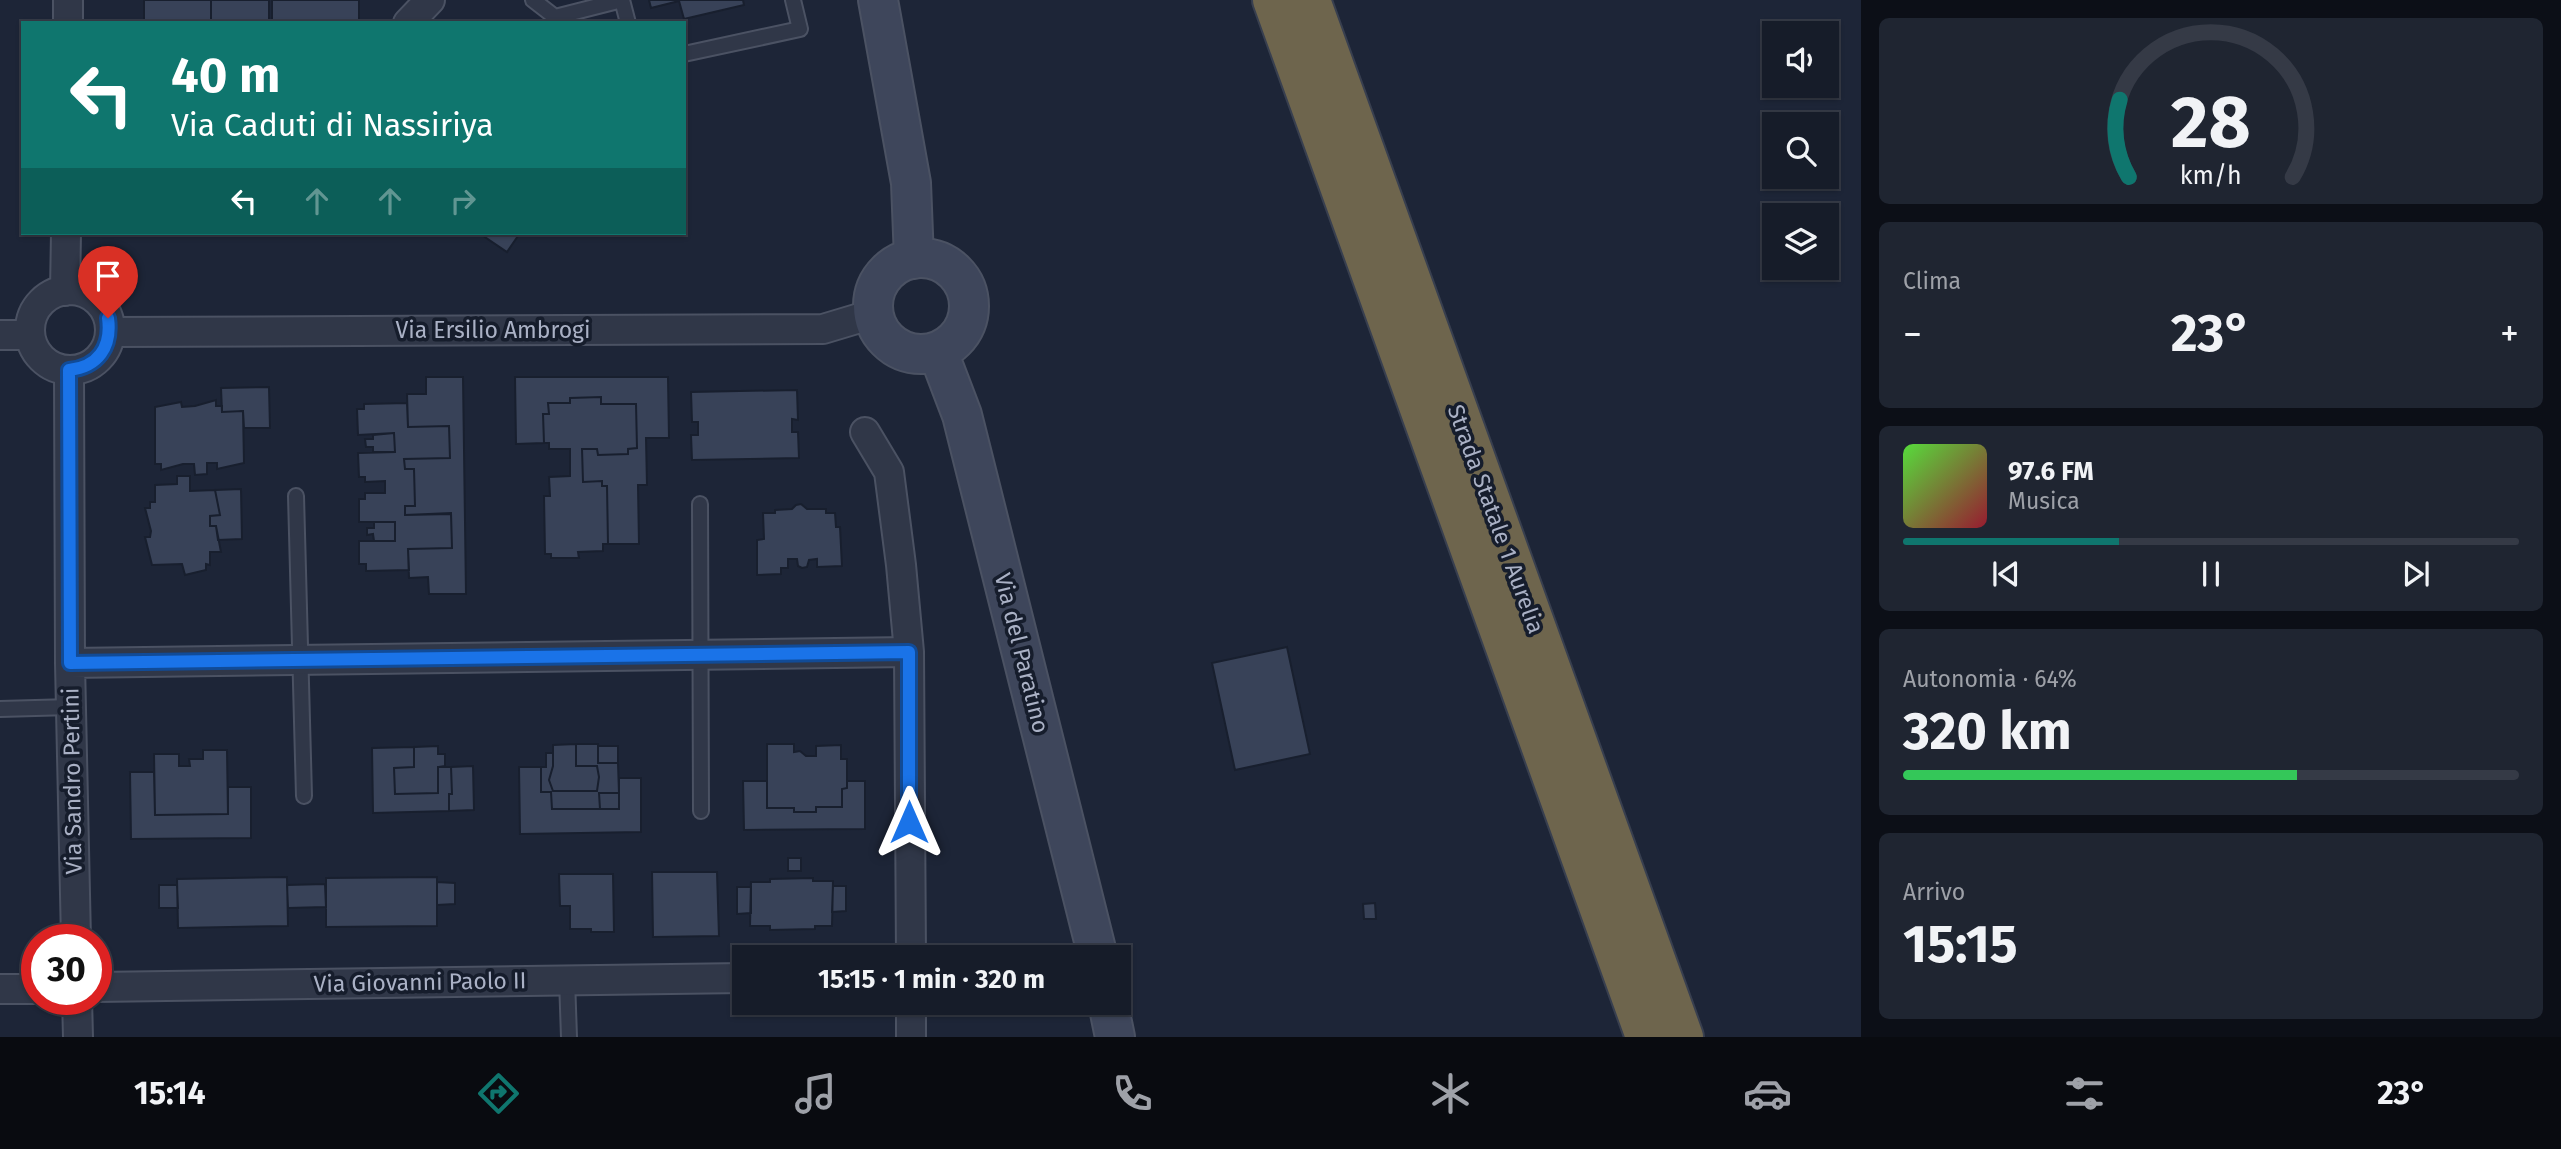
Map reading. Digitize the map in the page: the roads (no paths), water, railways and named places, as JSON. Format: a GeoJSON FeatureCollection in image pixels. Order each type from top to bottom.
{"type":"FeatureCollection","features":[{"type":"Feature","properties":{"kind":"highway","name":"Strada Statale 1 Aurelia"},"geometry":{"type":"LineString","coordinates":[[1272,0],[1645,1037]]}},
{"type":"Feature","properties":{"kind":"highway","name":"Strada Statale 1 Aurelia"},"geometry":{"type":"LineString","coordinates":[[1311,0],[1685,1037]]}},
{"type":"Feature","properties":{"kind":"main road"},"geometry":{"type":"LineString","coordinates":[[878,0],[911,183],[914,258]]}},
{"type":"Feature","properties":{"kind":"main road"},"geometry":{"type":"LineString","coordinates":[[914,258],[937,261],[948,266],[957,274],[968,295],[968,318],[964,329],[948,347],[937,352],[916,355],[896,348],[881,333],[873,314],[876,289],[882,278],[891,269],[914,258]]}},
{"type":"Feature","properties":{"kind":"main road","name":"Via del Paratino"},"geometry":{"type":"LineString","coordinates":[[937,352],[962,415],[1095,945]]}},
{"type":"Feature","properties":{"kind":"main road"},"geometry":{"type":"LineString","coordinates":[[1110,1015],[1115,1037]]}},
{"type":"Feature","properties":{"kind":"street"},"geometry":{"type":"LineString","coordinates":[[68,0],[68,21]]}},
{"type":"Feature","properties":{"kind":"street"},"geometry":{"type":"LineString","coordinates":[[410,21],[430,0]]}},
{"type":"Feature","properties":{"kind":"street"},"geometry":{"type":"LineString","coordinates":[[65,291],[66,235]]}},
{"type":"Feature","properties":{"kind":"street"},"geometry":{"type":"LineString","coordinates":[[65,291],[91,297],[101,306],[108,318],[110,332],[107,344],[92,363],[81,369],[69,370],[47,363],[33,346],[30,335],[35,311],[42,301],[52,294],[65,291]]}},
{"type":"Feature","properties":{"kind":"street","name":"Via Ersilio Ambrogi"},"geometry":{"type":"LineString","coordinates":[[110,332],[823,329],[873,314]]}},
{"type":"Feature","properties":{"kind":"street"},"geometry":{"type":"LineString","coordinates":[[0,335],[30,335]]}},
{"type":"Feature","properties":{"kind":"street","name":"Via Sandro Pertini"},"geometry":{"type":"LineString","coordinates":[[69,370],[70,663],[76,924]]}},
{"type":"Feature","properties":{"kind":"street"},"geometry":{"type":"LineString","coordinates":[[866,432],[889,472],[909,652],[911,945]]}},
{"type":"Feature","properties":{"kind":"street"},"geometry":{"type":"LineString","coordinates":[[70,663],[909,652]]}},
{"type":"Feature","properties":{"kind":"street","name":"Via Giovanni Paolo II"},"geometry":{"type":"LineString","coordinates":[[112,987],[732,978]]}},
{"type":"Feature","properties":{"kind":"street"},"geometry":{"type":"LineString","coordinates":[[0,989],[21,989]]}},
{"type":"Feature","properties":{"kind":"street"},"geometry":{"type":"LineString","coordinates":[[77,1015],[78,1037]]}},
{"type":"Feature","properties":{"kind":"street"},"geometry":{"type":"LineString","coordinates":[[911,1015],[911,1037]]}},
{"type":"Feature","properties":{"kind":"lane"},"geometry":{"type":"LineString","coordinates":[[533,0],[555,17],[622,0],[627,21]]}},
{"type":"Feature","properties":{"kind":"lane"},"geometry":{"type":"LineString","coordinates":[[686,54],[800,29],[793,0]]}},
{"type":"Feature","properties":{"kind":"lane"},"geometry":{"type":"LineString","coordinates":[[296,496],[304,796]]}},
{"type":"Feature","properties":{"kind":"lane"},"geometry":{"type":"LineString","coordinates":[[700,504],[701,811]]}},
{"type":"Feature","properties":{"kind":"lane"},"geometry":{"type":"LineString","coordinates":[[0,709],[71,707]]}},
{"type":"Feature","properties":{"kind":"lane"},"geometry":{"type":"LineString","coordinates":[[567,979],[569,1037]]}}]}
